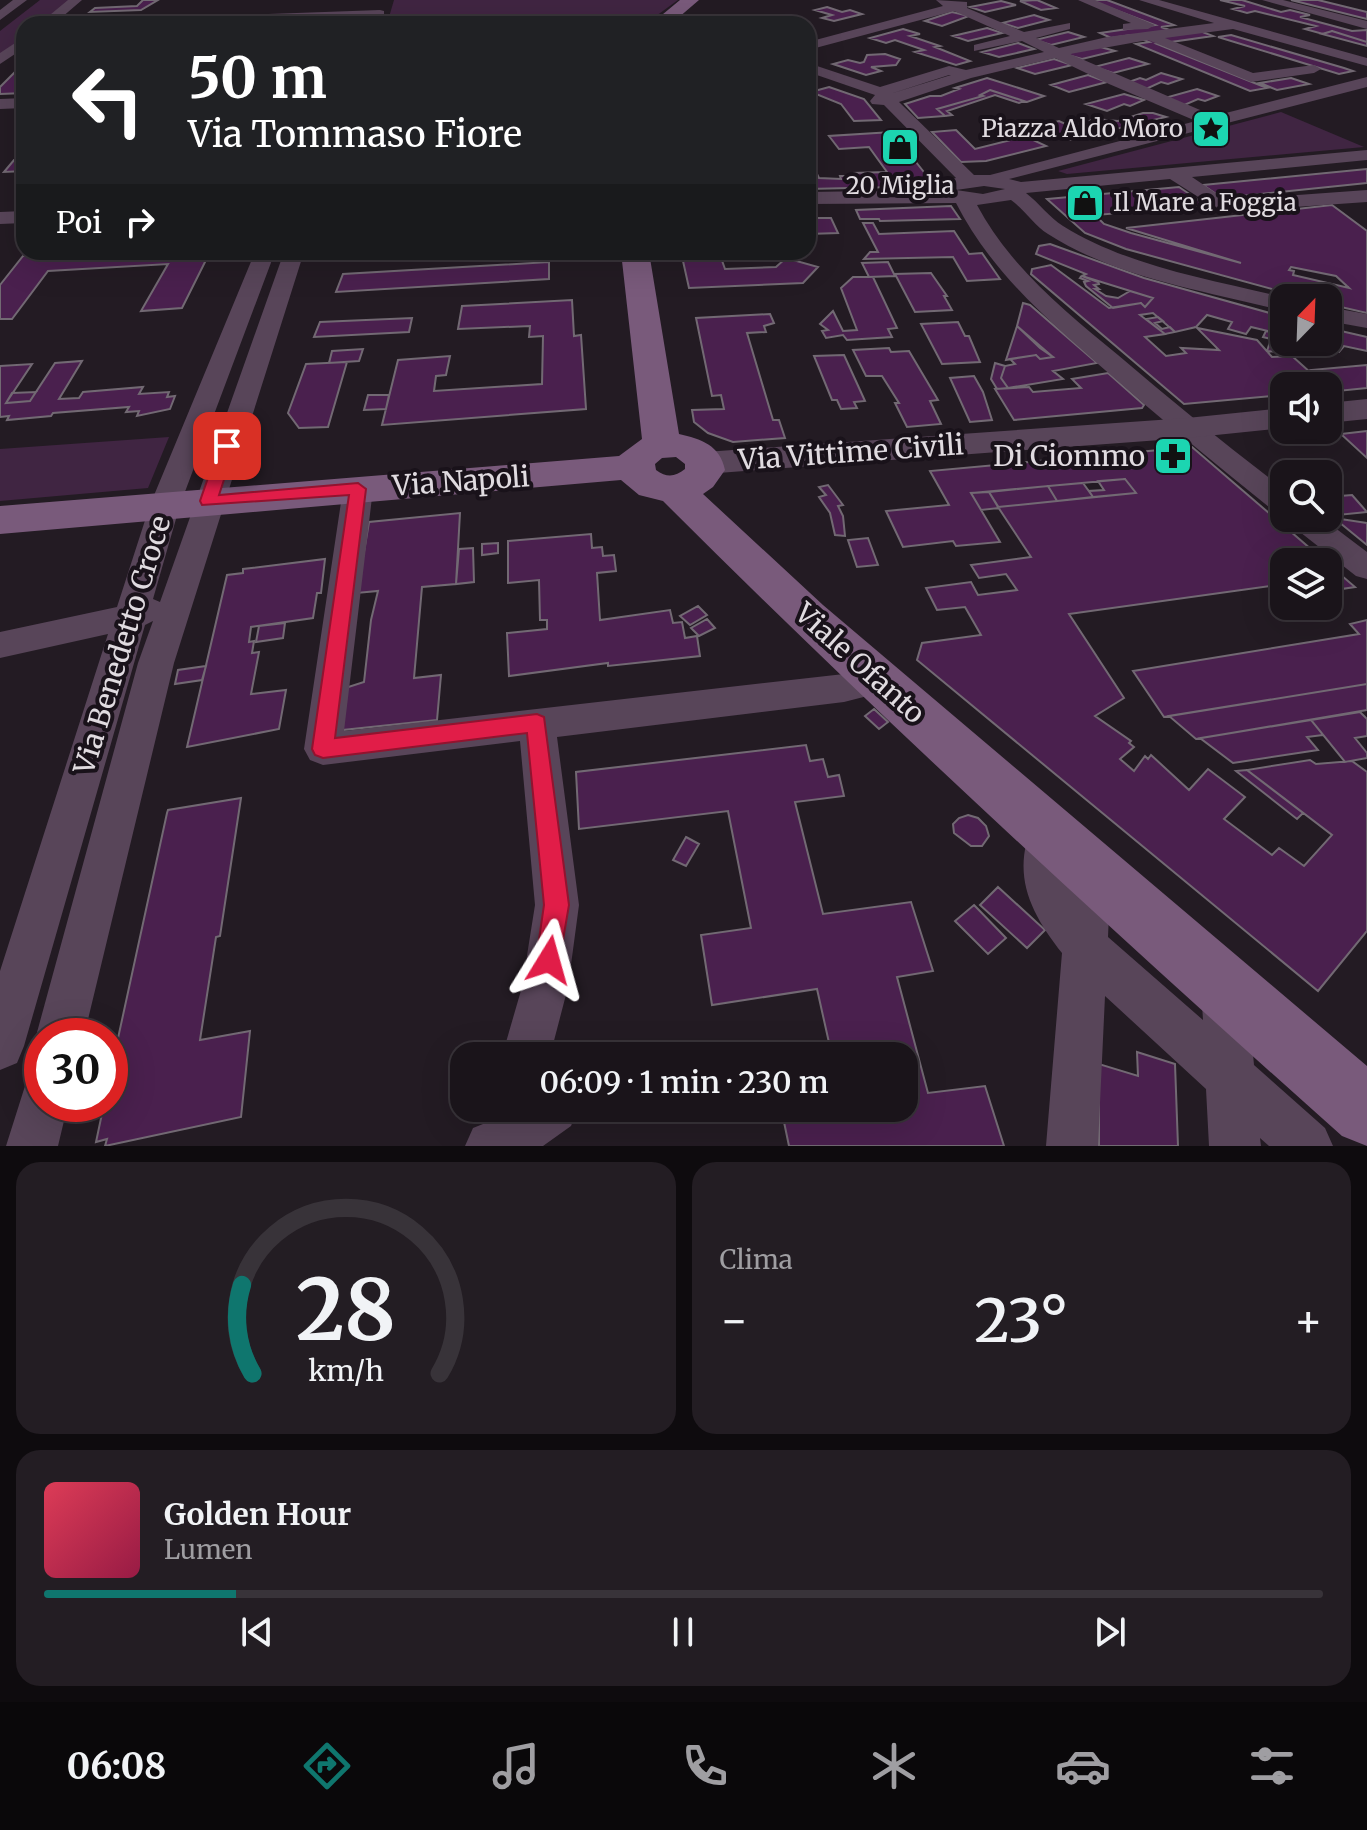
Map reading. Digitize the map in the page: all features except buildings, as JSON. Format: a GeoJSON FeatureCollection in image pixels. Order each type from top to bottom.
{"type":"FeatureCollection","features":[{"type":"Feature","properties":{"kind":"main road"},"geometry":{"type":"LineString","coordinates":[[670,16],[691,0]]}},
{"type":"Feature","properties":{"kind":"main road"},"geometry":{"type":"LineString","coordinates":[[636,260],[669,466]]}},
{"type":"Feature","properties":{"kind":"main road","name":"Via Napoli"},"geometry":{"type":"LineString","coordinates":[[0,520],[669,466]]}},
{"type":"Feature","properties":{"kind":"main road","name":"Viale Ofanto"},"geometry":{"type":"LineString","coordinates":[[669,466],[807,617],[1224,988],[1360,1088]]}},
{"type":"Feature","properties":{"kind":"street"},"geometry":{"type":"LineString","coordinates":[[0,16],[21,0]]}},
{"type":"Feature","properties":{"kind":"street"},"geometry":{"type":"LineString","coordinates":[[56,16],[76,0]]}},
{"type":"Feature","properties":{"kind":"street"},"geometry":{"type":"LineString","coordinates":[[816,44],[866,31],[948,3],[980,0]]}},
{"type":"Feature","properties":{"kind":"street"},"geometry":{"type":"LineString","coordinates":[[1084,0],[1148,25],[1086,32],[1107,41]]}},
{"type":"Feature","properties":{"kind":"street"},"geometry":{"type":"LineString","coordinates":[[1145,0],[1367,62]]}},
{"type":"Feature","properties":{"kind":"street"},"geometry":{"type":"LineString","coordinates":[[1168,0],[1367,55]]}},
{"type":"Feature","properties":{"kind":"street"},"geometry":{"type":"LineString","coordinates":[[1268,0],[1367,25]]}},
{"type":"Feature","properties":{"kind":"street"},"geometry":{"type":"LineString","coordinates":[[948,3],[1209,120]]}},
{"type":"Feature","properties":{"kind":"street"},"geometry":{"type":"LineString","coordinates":[[816,35],[896,9],[911,14]]}},
{"type":"Feature","properties":{"kind":"street"},"geometry":{"type":"LineString","coordinates":[[348,16],[374,13]]}},
{"type":"Feature","properties":{"kind":"street"},"geometry":{"type":"LineString","coordinates":[[960,26],[1003,14]]}},
{"type":"Feature","properties":{"kind":"street"},"geometry":{"type":"LineString","coordinates":[[816,72],[883,97],[1052,52],[1107,41],[1232,25]]}},
{"type":"Feature","properties":{"kind":"street"},"geometry":{"type":"LineString","coordinates":[[850,26],[866,31]]}},
{"type":"Feature","properties":{"kind":"street"},"geometry":{"type":"LineString","coordinates":[[979,48],[1065,26]]}},
{"type":"Feature","properties":{"kind":"street"},"geometry":{"type":"LineString","coordinates":[[1190,30],[1231,43]]}},
{"type":"Feature","properties":{"kind":"street"},"geometry":{"type":"LineString","coordinates":[[1150,36],[1251,78],[1326,73]]}},
{"type":"Feature","properties":{"kind":"street"},"geometry":{"type":"LineString","coordinates":[[0,60],[16,47]]}},
{"type":"Feature","properties":{"kind":"street"},"geometry":{"type":"LineString","coordinates":[[1273,56],[1364,82]]}},
{"type":"Feature","properties":{"kind":"street"},"geometry":{"type":"LineString","coordinates":[[958,190],[996,179],[999,174],[1364,82]]}},
{"type":"Feature","properties":{"kind":"street"},"geometry":{"type":"LineString","coordinates":[[883,97],[958,190],[974,222],[1023,286],[1187,428],[1270,493]]}},
{"type":"Feature","properties":{"kind":"street"},"geometry":{"type":"LineString","coordinates":[[816,198],[958,190],[1017,191],[1367,155]]}},
{"type":"Feature","properties":{"kind":"street"},"geometry":{"type":"LineString","coordinates":[[1175,174],[1222,206],[1367,196]]}},
{"type":"Feature","properties":{"kind":"street"},"geometry":{"type":"LineString","coordinates":[[996,179],[1017,191],[1054,229],[1107,254],[1270,300]]}},
{"type":"Feature","properties":{"kind":"street"},"geometry":{"type":"LineString","coordinates":[[1338,196],[1367,216]]}},
{"type":"Feature","properties":{"kind":"street","name":"Via Benedetto Croce"},"geometry":{"type":"LineString","coordinates":[[0,1046],[165,505],[262,260]]}},
{"type":"Feature","properties":{"kind":"street","name":"Via Benedetto Croce"},"geometry":{"type":"LineString","coordinates":[[65,1018],[156,663],[291,260]]}},
{"type":"Feature","properties":{"kind":"street"},"geometry":{"type":"LineString","coordinates":[[1342,317],[1367,321]]}},
{"type":"Feature","properties":{"kind":"street"},"geometry":{"type":"LineString","coordinates":[[1342,412],[1367,409]]}},
{"type":"Feature","properties":{"kind":"street","name":"Via Vittime Civili"},"geometry":{"type":"LineString","coordinates":[[669,466],[1270,419]]}},
{"type":"Feature","properties":{"kind":"street"},"geometry":{"type":"LineString","coordinates":[[358,489],[323,749],[844,688],[878,680]]}},
{"type":"Feature","properties":{"kind":"street"},"geometry":{"type":"LineString","coordinates":[[1320,532],[1367,568]]}},
{"type":"Feature","properties":{"kind":"street"},"geometry":{"type":"LineString","coordinates":[[0,645],[131,617],[175,600]]}},
{"type":"Feature","properties":{"kind":"street"},"geometry":{"type":"LineString","coordinates":[[530,1042],[545,987],[557,905],[537,723]]}},
{"type":"Feature","properties":{"kind":"street"},"geometry":{"type":"LineString","coordinates":[[1049,832],[1044,877],[1053,907],[1086,948],[1307,1146]]}},
{"type":"Feature","properties":{"kind":"street"},"geometry":{"type":"LineString","coordinates":[[1072,1146],[1090,867]]}},
{"type":"Feature","properties":{"kind":"street"},"geometry":{"type":"LineString","coordinates":[[1224,988],[1235,1146]]}},
{"type":"Feature","properties":{"kind":"street"},"geometry":{"type":"LineString","coordinates":[[32,1146],[38,1122]]}},
{"type":"Feature","properties":{"kind":"street"},"geometry":{"type":"LineString","coordinates":[[502,1136],[528,1122]]}},
{"type":"Feature","properties":{"kind":"shaded area"},"geometry":{"type":"Polygon","coordinates":[[[40,0],[70,0],[50,16],[19,16],[40,0]]]}},
{"type":"Feature","properties":{"kind":"shaded area"},"geometry":{"type":"Polygon","coordinates":[[[394,0],[678,0],[656,16],[389,16],[394,0]]]}},
{"type":"Feature","properties":{"kind":"shaded area"},"geometry":{"type":"Polygon","coordinates":[[[16,19],[16,42],[0,55],[0,31],[16,19]]]}},
{"type":"Feature","properties":{"kind":"shaded area"},"geometry":{"type":"Polygon","coordinates":[[[1281,112],[1364,147],[1067,174],[1058,171],[1281,112]]]}},
{"type":"Feature","properties":{"kind":"shaded area"},"geometry":{"type":"Polygon","coordinates":[[[169,437],[148,488],[0,501],[0,449],[169,437]]]}},
{"type":"Feature","properties":{"kind":"place","name":"Piazza Aldo Moro"},"geometry":{"type":"Point","coordinates":[1211,129]}},
{"type":"Feature","properties":{"kind":"place","name":"20 Miglia"},"geometry":{"type":"Point","coordinates":[900,147]}},
{"type":"Feature","properties":{"kind":"place","name":"Il Mare a Foggia"},"geometry":{"type":"Point","coordinates":[1085,203]}},
{"type":"Feature","properties":{"kind":"place","name":"Di Ciommo"},"geometry":{"type":"Point","coordinates":[1173,456]}},
{"type":"Feature","properties":{"kind":"route"},"geometry":{"type":"LineString","coordinates":[[227,446],[208,501],[358,489],[323,749],[537,723],[557,905],[549,960]]}}]}
